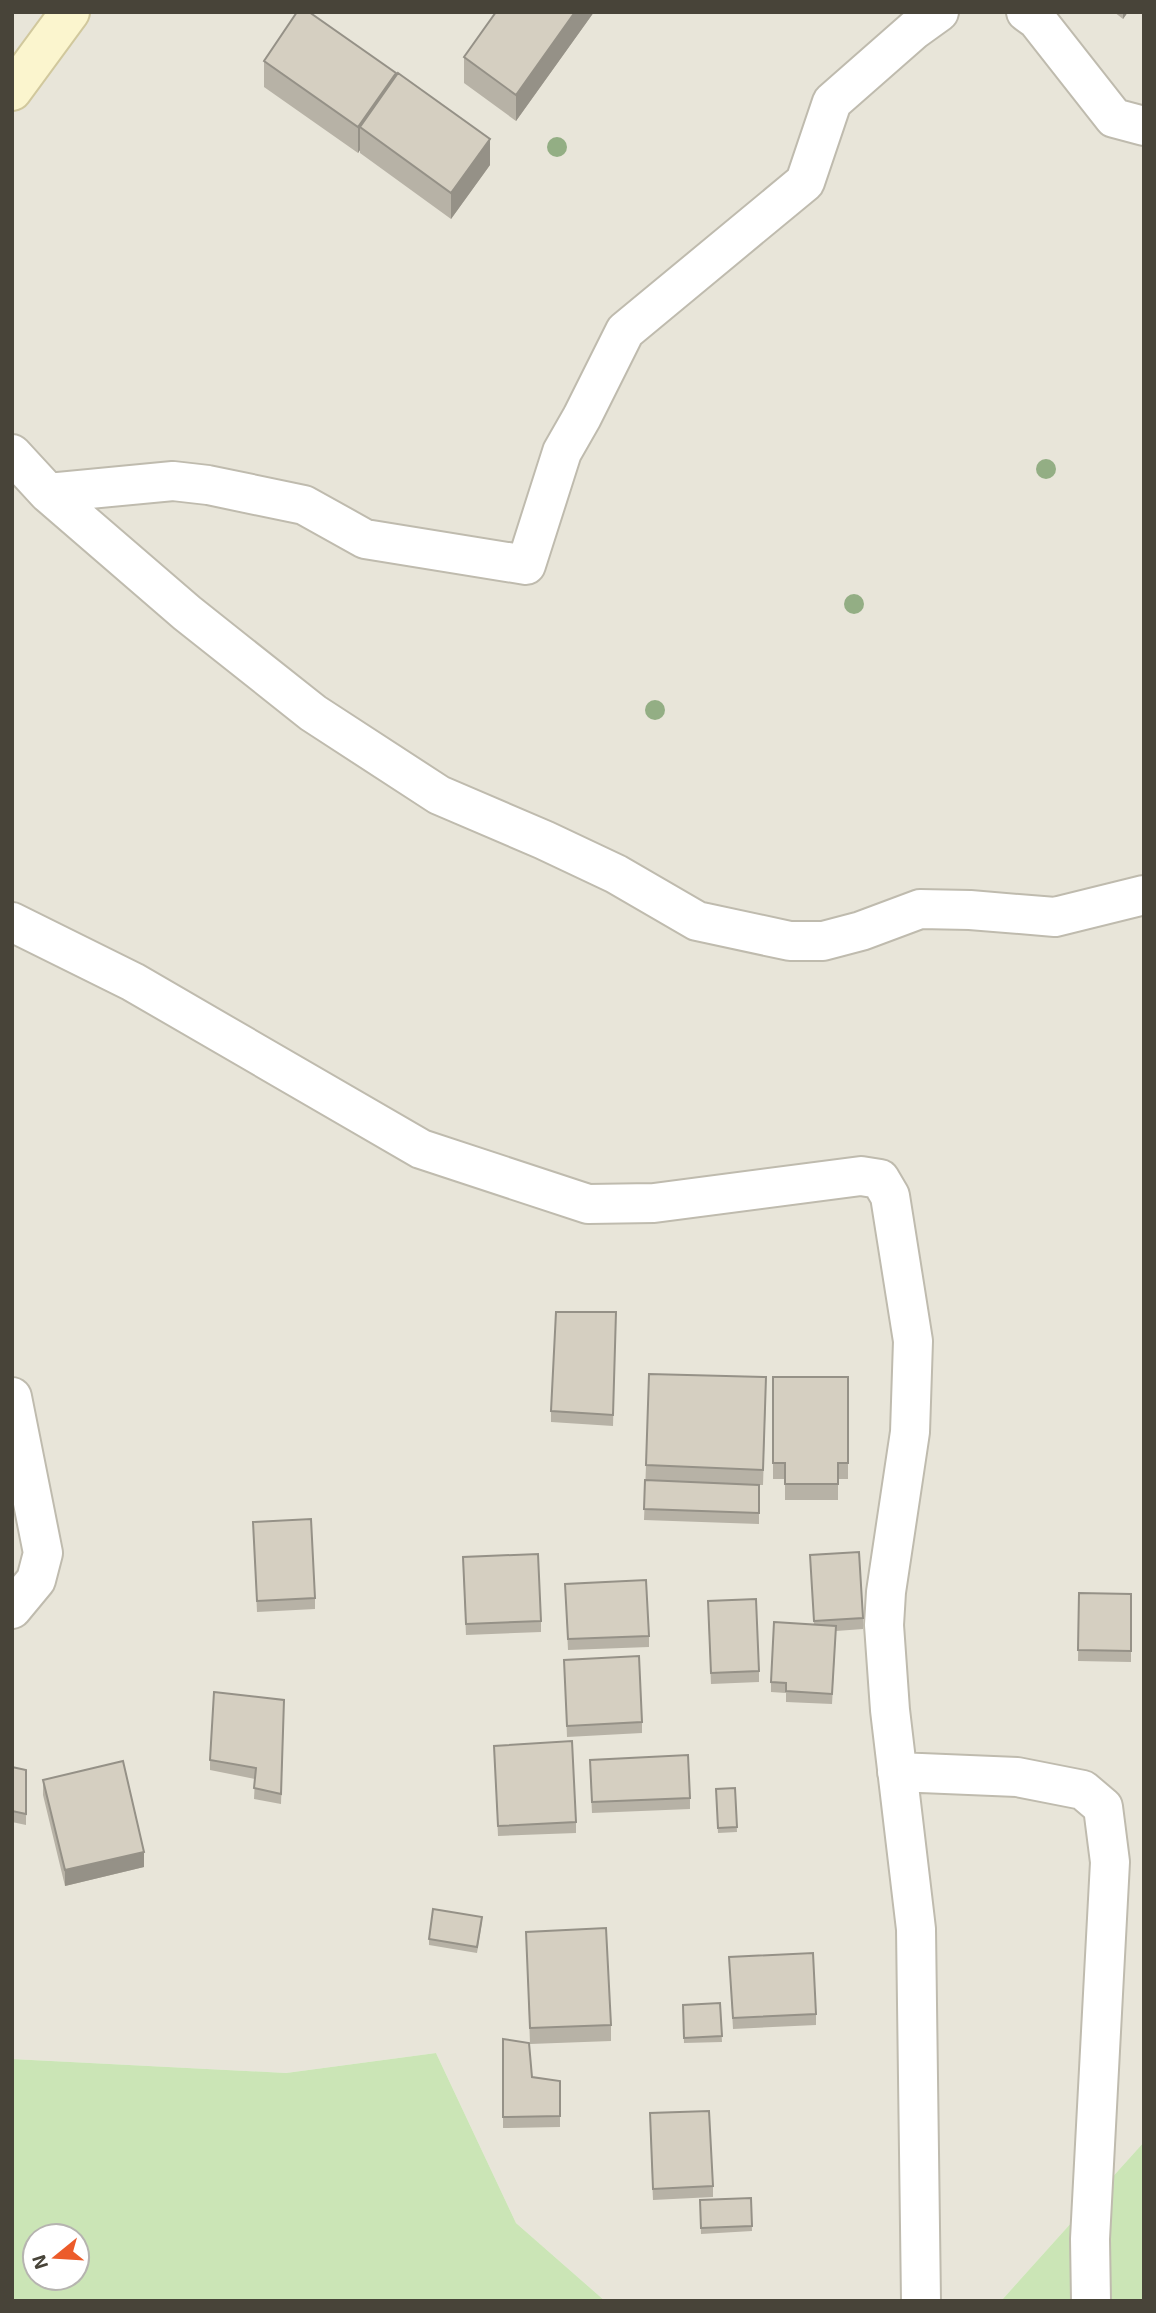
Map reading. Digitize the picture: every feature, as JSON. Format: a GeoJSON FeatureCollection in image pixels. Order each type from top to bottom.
{"type":"FeatureCollection","features":[{"type":"Feature","properties":{"kind":"street"},"geometry":{"type":"LineString","coordinates":[[12,91],[70,12]]}},
{"type":"Feature","properties":{"kind":"street"},"geometry":{"type":"LineString","coordinates":[[48,492],[173,481],[208,485],[304,505],[365,539],[526,565],[562,452],[625,331],[804,182],[832,102],[914,30],[939,12]]}},
{"type":"Feature","properties":{"kind":"street"},"geometry":{"type":"LineString","coordinates":[[1026,12],[1037,20],[1114,118],[1144,126]]}},
{"type":"Feature","properties":{"kind":"street"},"geometry":{"type":"LineString","coordinates":[[12,454],[48,492],[187,613],[313,713],[439,795],[616,874],[697,921],[790,941],[822,941],[861,931],[920,909],[1055,917],[1144,895]]}},
{"type":"Feature","properties":{"kind":"street"},"geometry":{"type":"LineString","coordinates":[[12,922],[134,982],[421,1149],[588,1204],[654,1203],[861,1175],[880,1179],[890,1196],[913,1341],[910,1432],[886,1592],[884,1625],[916,1929],[921,2301]]}},
{"type":"Feature","properties":{"kind":"street"},"geometry":{"type":"LineString","coordinates":[[12,1397],[43,1553],[36,1580],[12,1609]]}},
{"type":"Feature","properties":{"kind":"street"},"geometry":{"type":"LineString","coordinates":[[898,1772],[1017,1777],[1083,1790],[1103,1807],[1110,1862],[1090,2239],[1091,2301]]}},
{"type":"Feature","properties":{"kind":"shaded area"},"geometry":{"type":"Polygon","coordinates":[[[12,12],[1144,12],[1144,2142],[1001,2301],[605,2301],[516,2223],[436,2053],[286,2073],[12,2059],[12,12]]]}},
{"type":"Feature","properties":{"kind":"green space"},"geometry":{"type":"Polygon","coordinates":[[[436,2053],[516,2223],[605,2301],[12,2301],[12,2059],[286,2073],[436,2053]]]}},
{"type":"Feature","properties":{"kind":"green space"},"geometry":{"type":"Polygon","coordinates":[[[1144,2142],[1144,2301],[1001,2301],[1144,2142]]]}},
{"type":"Feature","properties":{"kind":"building"},"geometry":{"type":"Polygon","coordinates":[[[297,12],[309,12],[396,73],[358,127],[264,61],[297,12]]]}},
{"type":"Feature","properties":{"kind":"building"},"geometry":{"type":"Polygon","coordinates":[[[496,12],[575,12],[516,95],[464,57],[496,12]]]}},
{"type":"Feature","properties":{"kind":"building"},"geometry":{"type":"Polygon","coordinates":[[[398,73],[490,139],[451,193],[360,127],[398,73]]]}},
{"type":"Feature","properties":{"kind":"building"},"geometry":{"type":"Polygon","coordinates":[[[556,1312],[616,1312],[613,1415],[551,1411],[556,1312]]]}},
{"type":"Feature","properties":{"kind":"building"},"geometry":{"type":"Polygon","coordinates":[[[649,1374],[766,1377],[763,1470],[646,1465],[649,1374]]]}},
{"type":"Feature","properties":{"kind":"building"},"geometry":{"type":"Polygon","coordinates":[[[773,1377],[848,1377],[848,1463],[838,1463],[838,1484],[785,1484],[785,1463],[773,1463],[773,1377]]]}},
{"type":"Feature","properties":{"kind":"building"},"geometry":{"type":"Polygon","coordinates":[[[645,1480],[759,1485],[759,1513],[644,1509],[645,1480]]]}},
{"type":"Feature","properties":{"kind":"building"},"geometry":{"type":"Polygon","coordinates":[[[311,1519],[315,1598],[257,1601],[253,1522],[311,1519]]]}},
{"type":"Feature","properties":{"kind":"building"},"geometry":{"type":"Polygon","coordinates":[[[859,1552],[863,1618],[814,1621],[810,1555],[859,1552]]]}},
{"type":"Feature","properties":{"kind":"building"},"geometry":{"type":"Polygon","coordinates":[[[538,1554],[541,1621],[466,1624],[463,1557],[538,1554]]]}},
{"type":"Feature","properties":{"kind":"building"},"geometry":{"type":"Polygon","coordinates":[[[646,1580],[649,1636],[568,1639],[565,1584],[646,1580]]]}},
{"type":"Feature","properties":{"kind":"building"},"geometry":{"type":"Polygon","coordinates":[[[1079,1593],[1131,1594],[1131,1651],[1078,1650],[1079,1593]]]}},
{"type":"Feature","properties":{"kind":"building"},"geometry":{"type":"Polygon","coordinates":[[[756,1599],[759,1671],[711,1673],[708,1601],[756,1599]]]}},
{"type":"Feature","properties":{"kind":"building"},"geometry":{"type":"Polygon","coordinates":[[[774,1622],[836,1626],[832,1694],[786,1691],[786,1683],[771,1682],[774,1622]]]}},
{"type":"Feature","properties":{"kind":"building"},"geometry":{"type":"Polygon","coordinates":[[[639,1656],[642,1722],[567,1726],[564,1660],[639,1656]]]}},
{"type":"Feature","properties":{"kind":"building"},"geometry":{"type":"Polygon","coordinates":[[[214,1692],[284,1700],[281,1794],[254,1788],[256,1768],[210,1760],[214,1692]]]}},
{"type":"Feature","properties":{"kind":"building"},"geometry":{"type":"Polygon","coordinates":[[[572,1741],[576,1822],[498,1826],[494,1746],[572,1741]]]}},
{"type":"Feature","properties":{"kind":"building"},"geometry":{"type":"Polygon","coordinates":[[[688,1755],[690,1798],[592,1802],[590,1760],[688,1755]]]}},
{"type":"Feature","properties":{"kind":"building"},"geometry":{"type":"Polygon","coordinates":[[[123,1761],[144,1852],[65,1870],[43,1780],[123,1761]]]}},
{"type":"Feature","properties":{"kind":"building"},"geometry":{"type":"Polygon","coordinates":[[[12,1767],[26,1770],[26,1814],[12,1811],[12,1767]]]}},
{"type":"Feature","properties":{"kind":"building"},"geometry":{"type":"Polygon","coordinates":[[[735,1788],[737,1827],[718,1828],[716,1789],[735,1788]]]}},
{"type":"Feature","properties":{"kind":"building"},"geometry":{"type":"Polygon","coordinates":[[[433,1909],[482,1917],[477,1947],[429,1939],[433,1909]]]}},
{"type":"Feature","properties":{"kind":"building"},"geometry":{"type":"Polygon","coordinates":[[[606,1928],[611,2025],[530,2028],[526,1932],[606,1928]]]}},
{"type":"Feature","properties":{"kind":"building"},"geometry":{"type":"Polygon","coordinates":[[[813,1953],[816,2014],[733,2018],[729,1957],[813,1953]]]}},
{"type":"Feature","properties":{"kind":"building"},"geometry":{"type":"Polygon","coordinates":[[[720,2003],[722,2036],[684,2038],[683,2005],[720,2003]]]}},
{"type":"Feature","properties":{"kind":"building"},"geometry":{"type":"Polygon","coordinates":[[[503,2039],[529,2043],[532,2077],[560,2081],[560,2116],[503,2117],[503,2039]]]}},
{"type":"Feature","properties":{"kind":"building"},"geometry":{"type":"Polygon","coordinates":[[[709,2111],[713,2186],[653,2189],[650,2113],[709,2111]]]}},
{"type":"Feature","properties":{"kind":"building"},"geometry":{"type":"Polygon","coordinates":[[[751,2198],[752,2226],[701,2228],[700,2200],[751,2198]]]}}]}
